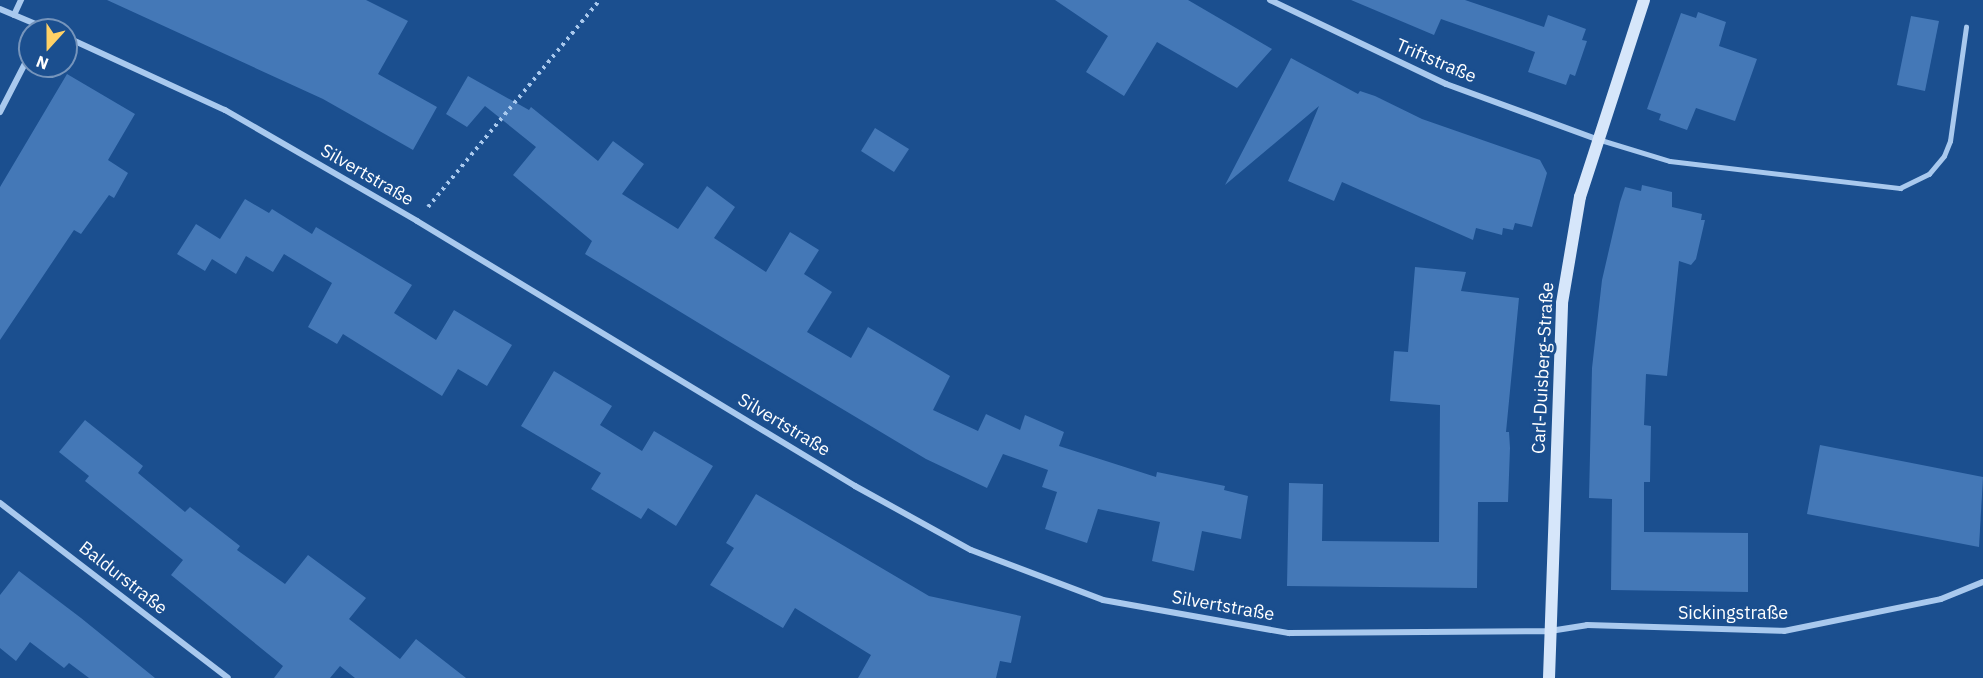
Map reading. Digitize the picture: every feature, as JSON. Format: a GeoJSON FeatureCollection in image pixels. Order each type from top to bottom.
{"type":"FeatureCollection","features":[{"type":"Feature","properties":{"kind":"main road","name":"Carl-Duisberg-Straße"},"geometry":{"type":"LineString","coordinates":[[1549,678],[1562,303],[1580,197],[1596,139],[1644,0]]}},
{"type":"Feature","properties":{"kind":"street"},"geometry":{"type":"LineString","coordinates":[[14,15],[21,0]]}},
{"type":"Feature","properties":{"kind":"street","name":"Triftstraße"},"geometry":{"type":"LineString","coordinates":[[1270,0],[1446,84],[1596,139]]}},
{"type":"Feature","properties":{"kind":"street"},"geometry":{"type":"LineString","coordinates":[[0,9],[20,18]]}},
{"type":"Feature","properties":{"kind":"street","name":"Silvertstraße"},"geometry":{"type":"LineString","coordinates":[[78,43],[225,110],[417,221],[864,491],[971,550],[1103,600],[1289,633],[1550,631]]}},
{"type":"Feature","properties":{"kind":"street"},"geometry":{"type":"LineString","coordinates":[[0,112],[18,77]]}},
{"type":"Feature","properties":{"kind":"street","name":"Baldurstraße"},"geometry":{"type":"LineString","coordinates":[[0,503],[228,678]]}},
{"type":"Feature","properties":{"kind":"street","name":"Sickingstraße"},"geometry":{"type":"LineString","coordinates":[[1550,631],[1587,625],[1784,631],[1941,600],[1983,582]]}},
{"type":"Feature","properties":{"kind":"lane"},"geometry":{"type":"LineString","coordinates":[[1596,139],[1670,160],[1899,188],[1929,174],[1944,156],[1950,141],[1966,27]]}},
{"type":"Feature","properties":{"kind":"path"},"geometry":{"type":"LineString","coordinates":[[417,221],[600,0]]}},
{"type":"Feature","properties":{"kind":"building"},"geometry":{"type":"Polygon","coordinates":[[[107,0],[366,0],[408,21],[378,74],[437,107],[413,150],[323,99],[107,0]]]}},
{"type":"Feature","properties":{"kind":"building"},"geometry":{"type":"Polygon","coordinates":[[[1055,0],[1188,0],[1272,49],[1237,88],[1157,42],[1124,96],[1086,72],[1108,36],[1055,0]]]}},
{"type":"Feature","properties":{"kind":"building"},"geometry":{"type":"Polygon","coordinates":[[[1351,0],[1465,0],[1544,27],[1548,15],[1586,29],[1582,40],[1587,41],[1575,76],[1570,74],[1566,85],[1528,72],[1535,52],[1441,19],[1434,35],[1351,0]]]}},
{"type":"Feature","properties":{"kind":"building"},"geometry":{"type":"Polygon","coordinates":[[[1698,12],[1726,22],[1719,46],[1757,59],[1735,121],[1696,108],[1687,130],[1659,120],[1661,114],[1647,109],[1681,13],[1696,18],[1698,12]]]}},
{"type":"Feature","properties":{"kind":"building"},"geometry":{"type":"Polygon","coordinates":[[[1911,16],[1939,21],[1925,91],[1897,85],[1911,16]]]}},
{"type":"Feature","properties":{"kind":"building"},"geometry":{"type":"Polygon","coordinates":[[[1291,58],[1358,94],[1360,91],[1375,96],[1422,119],[1540,160],[1547,173],[1532,227],[1515,223],[1513,230],[1503,228],[1502,235],[1476,228],[1473,240],[1342,182],[1334,201],[1288,181],[1319,106],[1225,185],[1291,58]]]}},
{"type":"Feature","properties":{"kind":"building"},"geometry":{"type":"Polygon","coordinates":[[[468,76],[529,110],[531,107],[598,161],[613,141],[644,164],[622,194],[678,229],[707,186],[735,207],[714,238],[766,272],[790,232],[819,250],[804,274],[832,292],[807,332],[851,358],[868,327],[950,376],[933,410],[978,431],[986,414],[1020,430],[1025,415],[1064,432],[1059,446],[1156,477],[1157,472],[1225,486],[1224,490],[1248,496],[1241,539],[1202,531],[1194,571],[1152,561],[1160,522],[1098,509],[1087,543],[1045,529],[1057,492],[1042,487],[1048,470],[1003,454],[987,488],[926,459],[725,339],[585,254],[592,241],[513,175],[536,147],[485,106],[467,127],[446,114],[468,76]]]}},
{"type":"Feature","properties":{"kind":"building"},"geometry":{"type":"Polygon","coordinates":[[[65,78],[74,78],[135,114],[108,160],[128,173],[114,198],[109,195],[81,234],[74,230],[0,340],[0,187],[65,78]]]}},
{"type":"Feature","properties":{"kind":"building"},"geometry":{"type":"Polygon","coordinates":[[[875,128],[909,149],[894,172],[861,151],[875,128]]]}},
{"type":"Feature","properties":{"kind":"building"},"geometry":{"type":"Polygon","coordinates":[[[1642,185],[1672,192],[1672,207],[1702,214],[1701,220],[1705,220],[1696,259],[1691,265],[1679,261],[1667,376],[1646,374],[1644,425],[1651,426],[1650,482],[1644,482],[1644,532],[1748,533],[1748,592],[1611,590],[1612,499],[1589,498],[1592,368],[1602,280],[1620,202],[1625,187],[1641,191],[1642,185]]]}},
{"type":"Feature","properties":{"kind":"building"},"geometry":{"type":"Polygon","coordinates":[[[245,199],[269,213],[272,209],[312,234],[316,227],[412,285],[394,313],[436,340],[454,310],[512,345],[487,386],[458,369],[442,396],[343,334],[337,344],[308,327],[332,283],[284,254],[273,272],[246,256],[236,274],[212,259],[205,271],[177,254],[196,224],[220,239],[245,199]]]}},
{"type":"Feature","properties":{"kind":"building"},"geometry":{"type":"Polygon","coordinates":[[[1415,267],[1466,272],[1461,291],[1519,298],[1506,432],[1509,432],[1510,448],[1508,502],[1478,502],[1477,588],[1287,586],[1289,483],[1323,484],[1322,541],[1439,542],[1440,405],[1390,401],[1394,351],[1408,352],[1415,267]]]}},
{"type":"Feature","properties":{"kind":"building"},"geometry":{"type":"Polygon","coordinates":[[[554,371],[612,406],[600,425],[642,451],[654,431],[713,466],[676,526],[648,508],[641,519],[591,489],[601,473],[521,426],[554,371]]]}},
{"type":"Feature","properties":{"kind":"building"},"geometry":{"type":"Polygon","coordinates":[[[85,420],[143,466],[138,473],[185,512],[190,507],[240,546],[237,550],[285,584],[308,555],[366,598],[349,619],[400,659],[416,639],[466,678],[355,678],[340,666],[330,678],[274,678],[283,666],[171,575],[183,560],[85,481],[89,476],[59,452],[85,420]]]}},
{"type":"Feature","properties":{"kind":"building"},"geometry":{"type":"Polygon","coordinates":[[[1820,445],[1983,477],[1979,547],[1807,514],[1820,445]]]}},
{"type":"Feature","properties":{"kind":"building"},"geometry":{"type":"Polygon","coordinates":[[[756,494],[929,596],[1021,616],[1011,663],[1000,661],[996,678],[858,678],[871,655],[795,608],[783,628],[710,585],[734,548],[726,543],[756,494]]]}},
{"type":"Feature","properties":{"kind":"building"},"geometry":{"type":"Polygon","coordinates":[[[19,571],[155,678],[89,678],[69,663],[64,668],[30,642],[16,661],[0,648],[0,595],[19,571]]]}}]}
